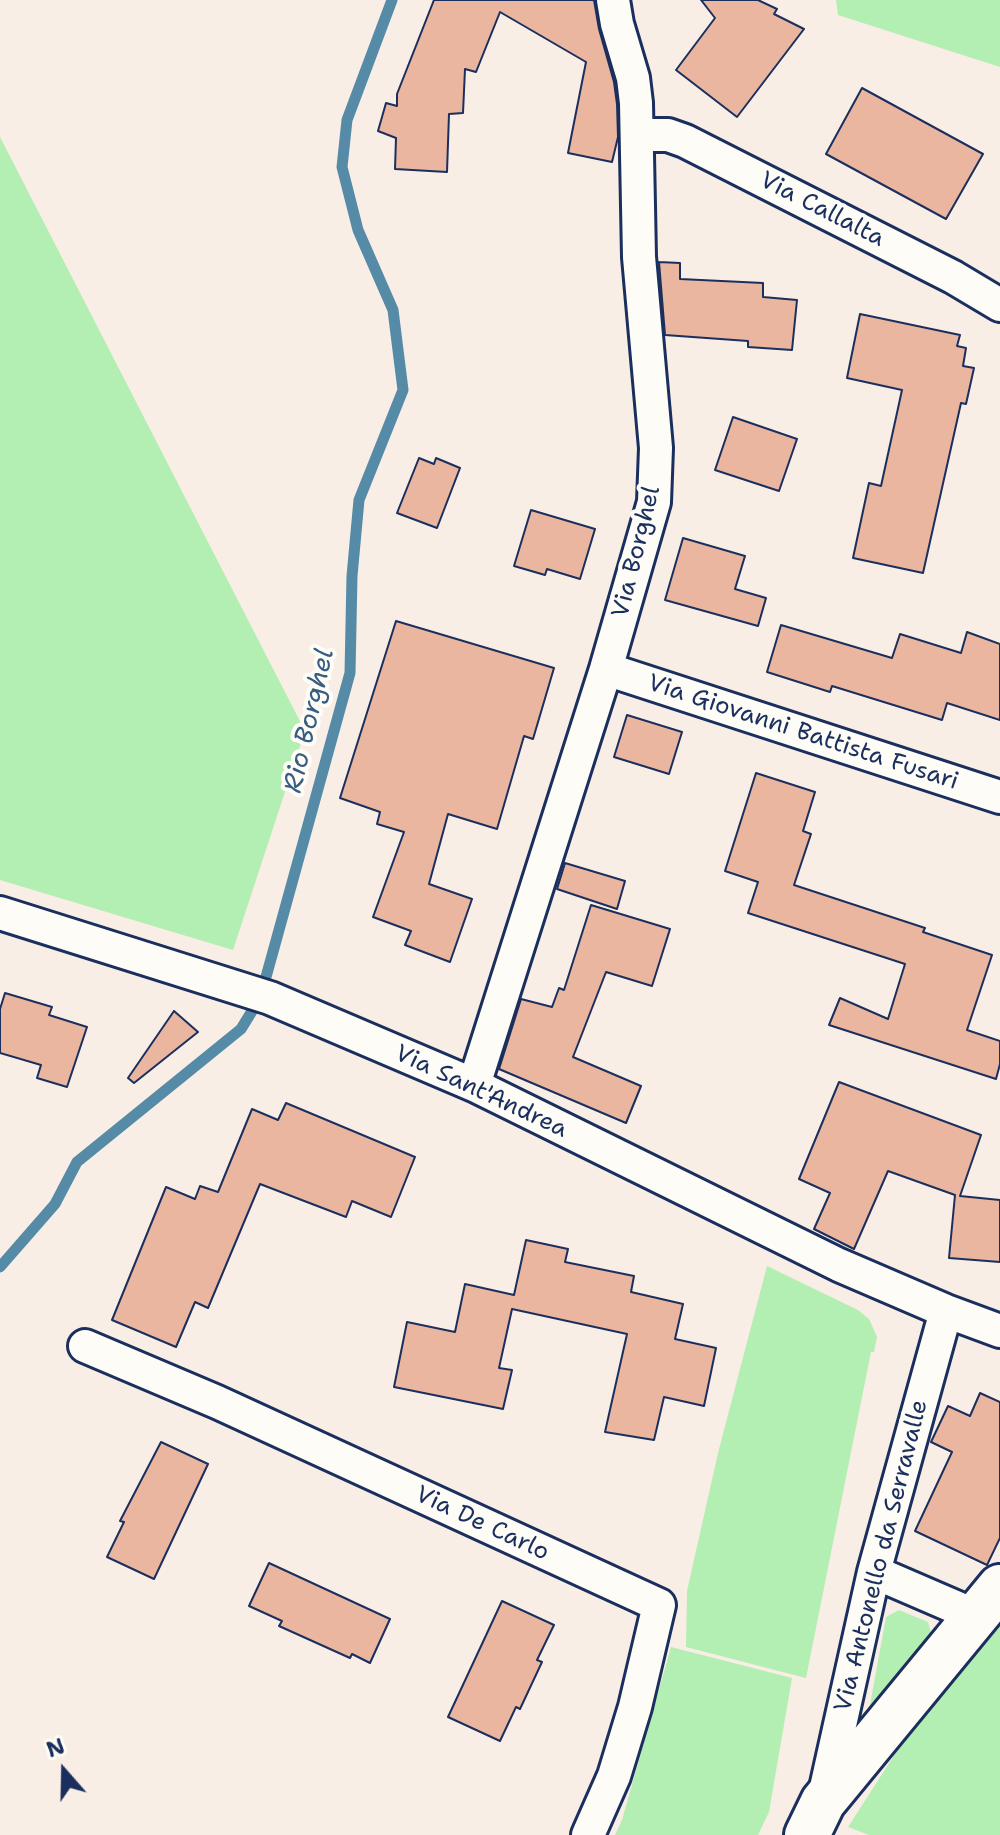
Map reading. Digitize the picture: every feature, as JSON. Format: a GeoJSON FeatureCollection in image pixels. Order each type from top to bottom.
{"type":"FeatureCollection","features":[{"type":"Feature","properties":{"kind":"street","name":"Via Borghel"},"geometry":{"type":"LineString","coordinates":[[474,1085],[606,669],[647,532],[657,478],[639,257],[638,135],[633,78],[613,0]]}},
{"type":"Feature","properties":{"kind":"street","name":"Via Callalta"},"geometry":{"type":"LineString","coordinates":[[638,135],[668,135],[685,141],[953,277],[1000,305]]}},
{"type":"Feature","properties":{"kind":"street","name":"Via Giovanni Battista Fusari"},"geometry":{"type":"LineString","coordinates":[[606,669],[1000,797]]}},
{"type":"Feature","properties":{"kind":"street","name":"Via Sant'Andrea"},"geometry":{"type":"LineString","coordinates":[[0,913],[260,995],[474,1085],[839,1265],[1000,1331]]}},
{"type":"Feature","properties":{"kind":"street","name":"Via Antonello da Serravalle"},"geometry":{"type":"LineString","coordinates":[[815,1819],[874,1572],[946,1311]]}},
{"type":"Feature","properties":{"kind":"street","name":"Via De Carlo"},"geometry":{"type":"LineString","coordinates":[[85,1346],[217,1402],[659,1605],[635,1707],[614,1776],[588,1835]]}},
{"type":"Feature","properties":{"kind":"street"},"geometry":{"type":"LineString","coordinates":[[874,1572],[988,1602]]}},
{"type":"Feature","properties":{"kind":"street","name":"Via Antonello da Serravalle"},"geometry":{"type":"LineString","coordinates":[[815,1819],[988,1602]]}},
{"type":"Feature","properties":{"kind":"green space"},"geometry":{"type":"Polygon","coordinates":[[[836,0],[1000,0],[1000,67],[838,15],[836,0]]]}},
{"type":"Feature","properties":{"kind":"green space"},"geometry":{"type":"Polygon","coordinates":[[[0,137],[305,731],[233,950],[0,880],[0,137]]]}},
{"type":"Feature","properties":{"kind":"green space"},"geometry":{"type":"Polygon","coordinates":[[[767,1266],[858,1310],[869,1319],[877,1337],[874,1352],[871,1352],[806,1678],[686,1647],[687,1591],[718,1453],[767,1266]]]}},
{"type":"Feature","properties":{"kind":"green space"},"geometry":{"type":"Polygon","coordinates":[[[899,1610],[928,1622],[931,1633],[870,1705],[886,1617],[899,1610]]]}},
{"type":"Feature","properties":{"kind":"green space"},"geometry":{"type":"Polygon","coordinates":[[[1000,1623],[1000,1835],[869,1835],[848,1827],[913,1726],[1000,1623]]]}},
{"type":"Feature","properties":{"kind":"green space"},"geometry":{"type":"Polygon","coordinates":[[[671,1647],[792,1678],[769,1812],[758,1835],[615,1835],[622,1820],[671,1647]]]}},
{"type":"Feature","properties":{"kind":"building"},"geometry":{"type":"Polygon","coordinates":[[[434,0],[594,0],[617,104],[618,137],[612,162],[568,153],[586,62],[500,12],[476,72],[465,69],[463,113],[449,114],[447,172],[395,169],[396,138],[378,131],[386,103],[397,106],[397,94],[434,0]]]}},
{"type":"Feature","properties":{"kind":"building"},"geometry":{"type":"Polygon","coordinates":[[[701,0],[758,0],[777,9],[774,14],[804,29],[737,117],[676,70],[715,18],[701,0]]]}},
{"type":"Feature","properties":{"kind":"building"},"geometry":{"type":"Polygon","coordinates":[[[862,88],[983,154],[946,219],[826,154],[862,88]]]}},
{"type":"Feature","properties":{"kind":"building"},"geometry":{"type":"Polygon","coordinates":[[[659,262],[680,263],[680,279],[763,283],[763,297],[797,300],[792,350],[748,347],[748,341],[665,335],[659,262]]]}},
{"type":"Feature","properties":{"kind":"building"},"geometry":{"type":"Polygon","coordinates":[[[860,314],[960,335],[957,346],[966,348],[963,366],[974,368],[966,404],[961,403],[923,573],[853,558],[869,483],[881,486],[902,390],[847,378],[860,314]]]}},
{"type":"Feature","properties":{"kind":"building"},"geometry":{"type":"Polygon","coordinates":[[[733,417],[797,439],[779,491],[715,470],[733,417]]]}},
{"type":"Feature","properties":{"kind":"building"},"geometry":{"type":"Polygon","coordinates":[[[419,458],[434,464],[436,458],[460,468],[437,528],[397,513],[419,458]]]}},
{"type":"Feature","properties":{"kind":"building"},"geometry":{"type":"Polygon","coordinates":[[[531,510],[595,529],[580,579],[547,569],[545,575],[514,566],[531,510]]]}},
{"type":"Feature","properties":{"kind":"building"},"geometry":{"type":"Polygon","coordinates":[[[683,538],[745,556],[735,589],[766,598],[758,626],[665,600],[683,538]]]}},
{"type":"Feature","properties":{"kind":"building"},"geometry":{"type":"Polygon","coordinates":[[[396,621],[554,668],[533,739],[524,736],[497,829],[448,814],[429,884],[472,899],[450,962],[405,945],[411,931],[373,917],[404,832],[377,824],[380,812],[340,798],[396,621]]]}},
{"type":"Feature","properties":{"kind":"building"},"geometry":{"type":"Polygon","coordinates":[[[781,625],[892,658],[900,634],[961,653],[967,632],[1000,644],[1000,720],[947,703],[942,720],[832,686],[830,692],[767,672],[781,625]]]}},
{"type":"Feature","properties":{"kind":"building"},"geometry":{"type":"Polygon","coordinates":[[[627,715],[682,732],[669,774],[614,757],[627,715]]]}},
{"type":"Feature","properties":{"kind":"building"},"geometry":{"type":"Polygon","coordinates":[[[756,773],[815,792],[803,831],[811,834],[794,885],[925,928],[923,932],[992,955],[967,1030],[1000,1041],[1000,1064],[996,1079],[829,1025],[840,998],[888,1019],[905,964],[748,913],[758,882],[725,871],[756,773]]]}},
{"type":"Feature","properties":{"kind":"building"},"geometry":{"type":"Polygon","coordinates":[[[565,863],[625,881],[617,909],[557,889],[565,863]]]}},
{"type":"Feature","properties":{"kind":"building"},"geometry":{"type":"Polygon","coordinates":[[[591,905],[670,929],[652,986],[606,972],[573,1057],[641,1086],[626,1123],[499,1069],[521,999],[552,1007],[559,988],[564,990],[591,905]]]}},
{"type":"Feature","properties":{"kind":"building"},"geometry":{"type":"Polygon","coordinates":[[[5,993],[52,1007],[49,1015],[87,1027],[67,1087],[37,1078],[41,1065],[0,1053],[0,1009],[5,993]]]}},
{"type":"Feature","properties":{"kind":"building"},"geometry":{"type":"Polygon","coordinates":[[[174,1011],[198,1032],[134,1083],[128,1078],[174,1011]]]}},
{"type":"Feature","properties":{"kind":"building"},"geometry":{"type":"Polygon","coordinates":[[[839,1082],[981,1135],[960,1196],[1000,1200],[1000,1262],[949,1258],[955,1195],[888,1171],[854,1249],[814,1229],[830,1193],[799,1179],[839,1082]]]}},
{"type":"Feature","properties":{"kind":"building"},"geometry":{"type":"Polygon","coordinates":[[[286,1103],[415,1157],[391,1217],[352,1201],[346,1217],[260,1184],[208,1308],[195,1302],[176,1347],[112,1320],[166,1187],[195,1199],[200,1186],[218,1192],[252,1109],[278,1120],[286,1103]]]}},
{"type":"Feature","properties":{"kind":"building"},"geometry":{"type":"Polygon","coordinates":[[[526,1240],[568,1249],[565,1262],[634,1276],[631,1292],[683,1304],[675,1339],[716,1348],[704,1406],[664,1397],[654,1440],[605,1432],[627,1334],[512,1309],[499,1368],[512,1370],[503,1409],[394,1387],[407,1322],[455,1332],[465,1284],[514,1295],[526,1240]]]}},
{"type":"Feature","properties":{"kind":"building"},"geometry":{"type":"Polygon","coordinates":[[[980,1393],[1000,1402],[1000,1538],[987,1565],[915,1531],[952,1452],[931,1442],[948,1406],[970,1416],[980,1393]]]}},
{"type":"Feature","properties":{"kind":"building"},"geometry":{"type":"Polygon","coordinates":[[[161,1442],[208,1464],[154,1579],[107,1557],[124,1522],[120,1521],[161,1442]]]}},
{"type":"Feature","properties":{"kind":"building"},"geometry":{"type":"Polygon","coordinates":[[[269,1563],[390,1619],[370,1663],[352,1654],[350,1658],[279,1626],[282,1621],[249,1606],[269,1563]]]}},
{"type":"Feature","properties":{"kind":"building"},"geometry":{"type":"Polygon","coordinates":[[[502,1601],[554,1625],[537,1660],[542,1662],[520,1709],[516,1707],[500,1741],[448,1717],[502,1601]]]}},
{"type":"Feature","properties":{"kind":"waterway","name":"Rio Borghel"},"geometry":{"type":"LineString","coordinates":[[0,1267],[55,1204],[77,1162],[241,1029],[257,1003],[266,977],[350,673],[352,576],[359,500],[403,390],[393,310],[358,230],[342,167],[347,120],[392,0]]}}]}
